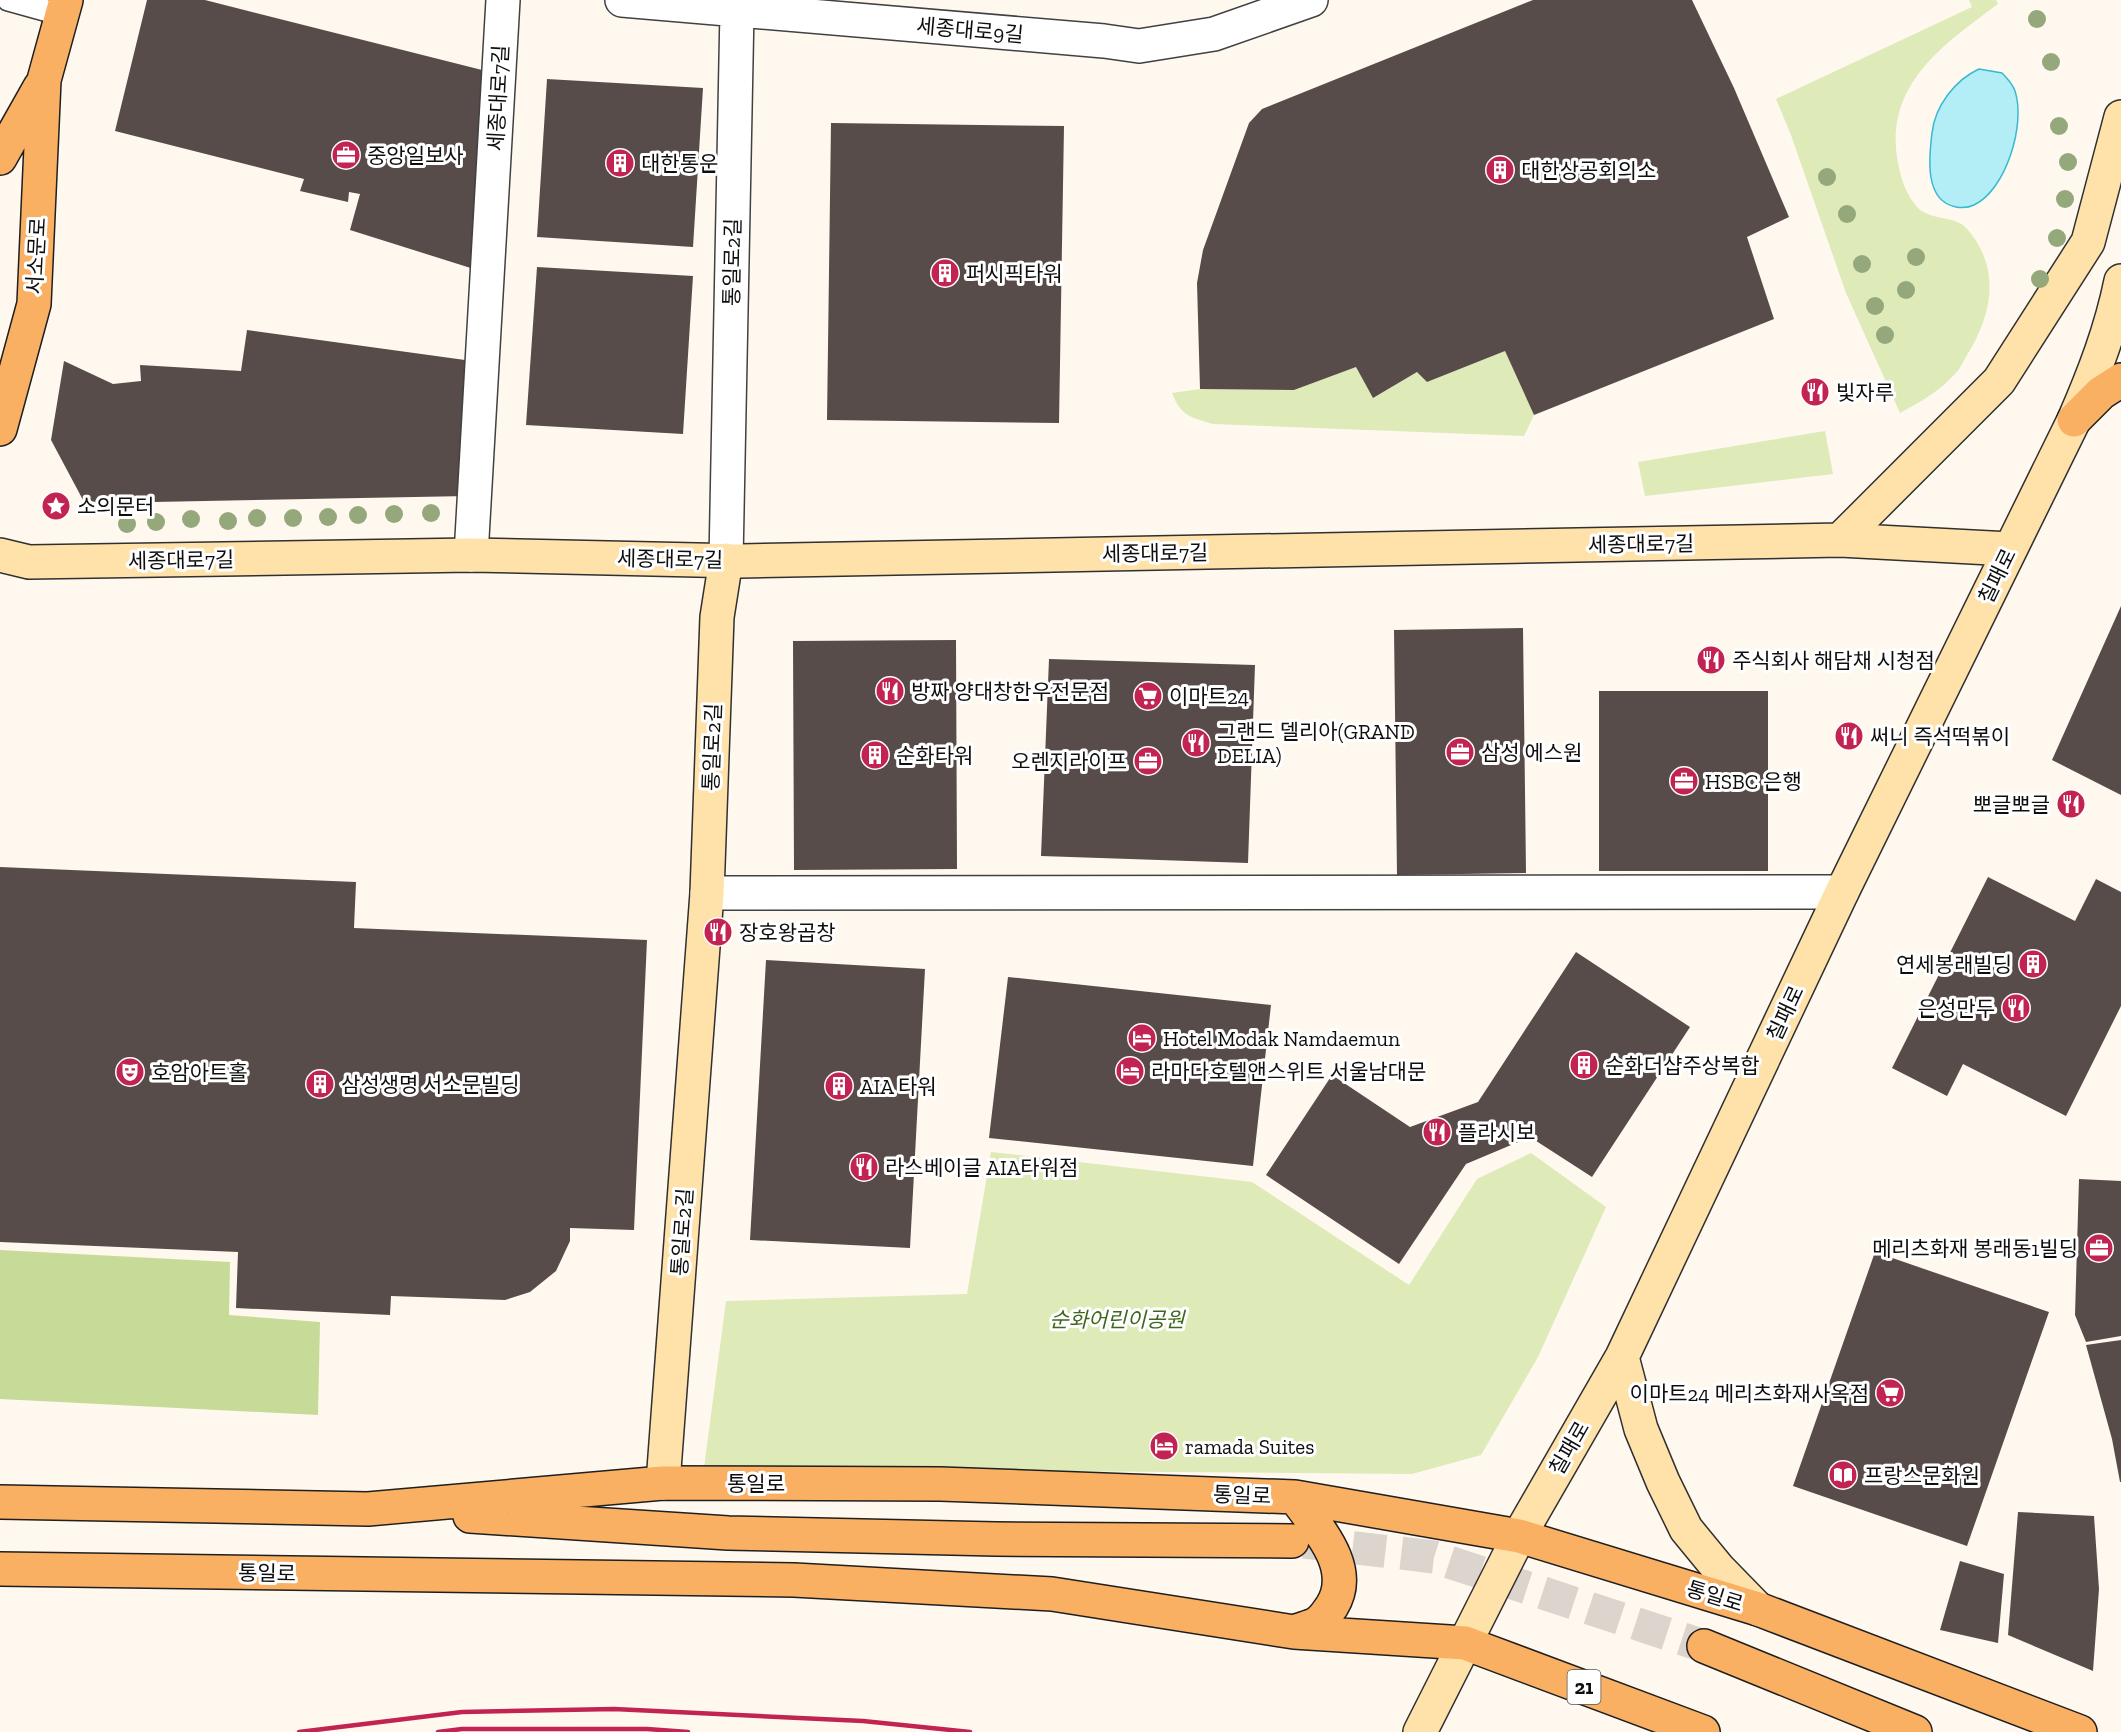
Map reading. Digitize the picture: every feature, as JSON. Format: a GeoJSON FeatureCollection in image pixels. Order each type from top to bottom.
{"type":"FeatureCollection","features":[{"type":"Feature","properties":{"kind":"main road","name":"서소문로"},"geometry":{"type":"LineString","coordinates":[[0,429],[34,304],[44,80],[64,7]]}},
{"type":"Feature","properties":{"kind":"main road","name":"서소문로"},"geometry":{"type":"LineString","coordinates":[[0,158],[44,80]]}},
{"type":"Feature","properties":{"kind":"main road"},"geometry":{"type":"LineString","coordinates":[[2074,420],[2101,393],[2121,380]]}},
{"type":"Feature","properties":{"kind":"main road","name":"통일로"},"geometry":{"type":"LineString","coordinates":[[368,1509],[663,1483],[940,1484],[1295,1497],[1519,1536],[1758,1609],[2080,1732]]}},
{"type":"Feature","properties":{"kind":"main road"},"geometry":{"type":"LineString","coordinates":[[1294,1632],[1319,1623],[1335,1600],[1339,1582],[1337,1564],[1330,1547],[1295,1497]]}},
{"type":"Feature","properties":{"kind":"main road","name":"통일로"},"geometry":{"type":"LineString","coordinates":[[0,1502],[368,1509],[728,1533],[996,1539],[1292,1541]]}},
{"type":"Feature","properties":{"kind":"main road","name":"통일로"},"geometry":{"type":"LineString","coordinates":[[0,1569],[794,1580],[1052,1594],[1294,1632],[1465,1643],[1703,1732]]}},
{"type":"Feature","properties":{"kind":"main road"},"geometry":{"type":"LineString","coordinates":[[1704,1646],[1914,1732]]}},
{"type":"Feature","properties":{"kind":"street","name":"세종대로7길"},"geometry":{"type":"LineString","coordinates":[[471,555],[503,0]]}},
{"type":"Feature","properties":{"kind":"street","name":"세종대로9길"},"geometry":{"type":"LineString","coordinates":[[633,0],[1104,41],[1139,46],[1214,34],[1311,0]]}},
{"type":"Feature","properties":{"kind":"street","name":"통일로2길"},"geometry":{"type":"LineString","coordinates":[[663,1483],[707,893],[717,617],[726,560],[737,10]]}},
{"type":"Feature","properties":{"kind":"street"},"geometry":{"type":"LineString","coordinates":[[1840,540],[1999,381],[2005,372],[2088,242],[2121,117]]}},
{"type":"Feature","properties":{"kind":"street","name":"칠패로"},"geometry":{"type":"LineString","coordinates":[[1420,1732],[1519,1536],[1622,1356],[1842,892],[2074,420],[2094,375],[2114,314],[2121,281]]}},
{"type":"Feature","properties":{"kind":"street","name":"세종대로7길"},"geometry":{"type":"LineString","coordinates":[[0,555],[29,562],[471,555],[726,560],[1840,540],[2010,549]]}},
{"type":"Feature","properties":{"kind":"street"},"geometry":{"type":"LineString","coordinates":[[707,893],[1842,892]]}},
{"type":"Feature","properties":{"kind":"street"},"geometry":{"type":"LineString","coordinates":[[1622,1356],[1641,1429],[1663,1482],[1686,1528],[1718,1568],[1758,1609]]}},
{"type":"Feature","properties":{"kind":"lane"},"geometry":{"type":"LineString","coordinates":[[8,0],[64,7]]}},
{"type":"Feature","properties":{"kind":"green space"},"geometry":{"type":"Polygon","coordinates":[[[1969,0],[1996,0],[1998,4],[1939,51],[1922,69],[1909,89],[1900,111],[1896,135],[1898,163],[1907,192],[1918,208],[1930,215],[1962,225],[1978,244],[1985,259],[1990,291],[1983,323],[1957,372],[1934,393],[1900,413],[1846,293],[1791,135],[1776,99],[1972,7],[1969,0]]]}},
{"type":"Feature","properties":{"kind":"green space"},"geometry":{"type":"Polygon","coordinates":[[[1505,351],[1534,415],[1524,436],[1213,424],[1187,415],[1179,407],[1172,393],[1200,389],[1294,390],[1356,367],[1373,398],[1417,372],[1427,382],[1505,351]]]}},
{"type":"Feature","properties":{"kind":"green space"},"geometry":{"type":"Polygon","coordinates":[[[1825,431],[1833,474],[1645,496],[1638,462],[1825,431]]]}},
{"type":"Feature","properties":{"kind":"green space","name":"순화어린이공원"},"geometry":{"type":"Polygon","coordinates":[[[991,1152],[1252,1182],[1409,1285],[1477,1179],[1531,1153],[1606,1207],[1538,1357],[1481,1455],[1412,1474],[704,1468],[726,1301],[967,1294],[991,1152]]]}},
{"type":"Feature","properties":{"kind":"green space"},"geometry":{"type":"Polygon","coordinates":[[[0,1250],[230,1262],[229,1315],[320,1322],[318,1415],[0,1399],[0,1250]]]}},
{"type":"Feature","properties":{"kind":"water"},"geometry":{"type":"Polygon","coordinates":[[[1979,69],[2002,73],[2010,82],[2018,105],[2018,121],[2011,155],[1995,186],[1974,205],[1956,207],[1946,203],[1938,196],[1934,187],[1930,165],[1932,133],[1937,113],[1948,95],[1962,80],[1979,69]]]}},
{"type":"Feature","properties":{"kind":"building","name":"중앙일보사"},"geometry":{"type":"Polygon","coordinates":[[[147,0],[205,0],[486,71],[477,270],[350,230],[360,194],[349,192],[348,202],[300,191],[304,179],[115,131],[147,0]]]}},
{"type":"Feature","properties":{"kind":"building","name":"대한상공회의소"},"geometry":{"type":"Polygon","coordinates":[[[1533,0],[1692,0],[1734,88],[1789,217],[1747,237],[1774,319],[1534,415],[1505,351],[1427,382],[1417,372],[1373,398],[1356,367],[1294,390],[1200,389],[1197,283],[1203,250],[1249,123],[1262,109],[1533,0]]]}},
{"type":"Feature","properties":{"kind":"building","name":"대한통운"},"geometry":{"type":"Polygon","coordinates":[[[547,79],[703,88],[693,247],[537,237],[547,79]]]}},
{"type":"Feature","properties":{"kind":"building","name":"퍼시픽타워"},"geometry":{"type":"Polygon","coordinates":[[[831,123],[1064,126],[1059,423],[827,420],[831,123]]]}},
{"type":"Feature","properties":{"kind":"building"},"geometry":{"type":"Polygon","coordinates":[[[537,267],[693,276],[683,434],[526,425],[537,267]]]}},
{"type":"Feature","properties":{"kind":"building"},"geometry":{"type":"Polygon","coordinates":[[[247,330],[465,360],[468,496],[103,503],[83,500],[51,440],[64,361],[113,384],[141,381],[140,365],[241,371],[247,330]]]}},
{"type":"Feature","properties":{"kind":"building"},"geometry":{"type":"Polygon","coordinates":[[[2121,606],[2121,795],[2052,760],[2121,606]]]}},
{"type":"Feature","properties":{"kind":"building","name":"삼성 에스원"},"geometry":{"type":"Polygon","coordinates":[[[1523,628],[1526,873],[1397,875],[1394,630],[1523,628]]]}},
{"type":"Feature","properties":{"kind":"building","name":"순화타워"},"geometry":{"type":"Polygon","coordinates":[[[956,640],[957,869],[794,870],[793,641],[956,640]]]}},
{"type":"Feature","properties":{"kind":"building","name":"오렌지라이프"},"geometry":{"type":"Polygon","coordinates":[[[1049,659],[1255,665],[1248,863],[1041,856],[1049,659]]]}},
{"type":"Feature","properties":{"kind":"building","name":"HSBC 은행"},"geometry":{"type":"Polygon","coordinates":[[[1599,691],[1768,691],[1768,871],[1599,871],[1599,691]]]}},
{"type":"Feature","properties":{"kind":"building","name":"삼성생명 서소문빌딩"},"geometry":{"type":"Polygon","coordinates":[[[0,867],[356,882],[354,928],[647,940],[634,1230],[570,1228],[570,1241],[556,1271],[530,1292],[505,1300],[391,1296],[390,1315],[236,1308],[238,1252],[0,1242],[0,867]]]}},
{"type":"Feature","properties":{"kind":"building","name":"연세봉래빌딩"},"geometry":{"type":"Polygon","coordinates":[[[1988,877],[2075,921],[2096,879],[2121,892],[2121,1006],[2066,1116],[1963,1064],[1947,1096],[1892,1068],[1988,877]]]}},
{"type":"Feature","properties":{"kind":"building"},"geometry":{"type":"Polygon","coordinates":[[[1576,952],[1690,1027],[1592,1177],[1530,1137],[1466,1164],[1399,1264],[1266,1175],[1332,1075],[1410,1127],[1478,1102],[1576,952]]]}},
{"type":"Feature","properties":{"kind":"building","name":"AIA 타워"},"geometry":{"type":"Polygon","coordinates":[[[766,960],[925,969],[910,1248],[750,1240],[766,960]]]}},
{"type":"Feature","properties":{"kind":"building","name":"라마다호텔앤스위트 서울남대문"},"geometry":{"type":"Polygon","coordinates":[[[1008,977],[1271,1005],[1253,1166],[989,1138],[1008,977]]]}},
{"type":"Feature","properties":{"kind":"building","name":"메리츠화재 봉래동1빌딩"},"geometry":{"type":"Polygon","coordinates":[[[2079,1179],[2121,1181],[2121,1336],[2086,1342],[2075,1315],[2079,1179]]]}},
{"type":"Feature","properties":{"kind":"building"},"geometry":{"type":"Polygon","coordinates":[[[1875,1252],[2049,1312],[1967,1546],[1793,1486],[1875,1252]]]}},
{"type":"Feature","properties":{"kind":"building"},"geometry":{"type":"Polygon","coordinates":[[[2121,1340],[2120,1482],[2112,1439],[2086,1345],[2121,1340]]]}},
{"type":"Feature","properties":{"kind":"building"},"geometry":{"type":"Polygon","coordinates":[[[2018,1512],[2094,1516],[2099,1589],[2093,1671],[2008,1635],[2018,1512]]]}},
{"type":"Feature","properties":{"kind":"building"},"geometry":{"type":"Polygon","coordinates":[[[1960,1561],[2004,1574],[1998,1643],[1940,1630],[1960,1561]]]}},
{"type":"Feature","properties":{"kind":"tunnel"},"geometry":{"type":"LineString","coordinates":[[1304,1542],[1434,1557],[1704,1646]]}},
{"type":"Feature","properties":{"kind":"railway"},"geometry":{"type":"LineString","coordinates":[[299,1732],[462,1712],[614,1709],[863,1721],[970,1732]]}},
{"type":"Feature","properties":{"kind":"railway"},"geometry":{"type":"LineString","coordinates":[[438,1732],[462,1729],[647,1729],[688,1732]]}},
{"type":"Feature","properties":{"kind":"place","name":"중앙일보사"},"geometry":{"type":"Point","coordinates":[346,155]}},
{"type":"Feature","properties":{"kind":"place","name":"대한통운"},"geometry":{"type":"Point","coordinates":[620,163]}},
{"type":"Feature","properties":{"kind":"place","name":"대한상공회의소"},"geometry":{"type":"Point","coordinates":[1500,170]}},
{"type":"Feature","properties":{"kind":"place","name":"퍼시픽타워"},"geometry":{"type":"Point","coordinates":[945,273]}},
{"type":"Feature","properties":{"kind":"place","name":"빛자루"},"geometry":{"type":"Point","coordinates":[1815,392]}},
{"type":"Feature","properties":{"kind":"place","name":"소의문터"},"geometry":{"type":"Point","coordinates":[56,506]}},
{"type":"Feature","properties":{"kind":"place","name":"주식회사 해담채 시청점"},"geometry":{"type":"Point","coordinates":[1711,660]}},
{"type":"Feature","properties":{"kind":"place","name":"방짜 양대창한우전문점"},"geometry":{"type":"Point","coordinates":[890,691]}},
{"type":"Feature","properties":{"kind":"place","name":"이마트24"},"geometry":{"type":"Point","coordinates":[1148,696]}},
{"type":"Feature","properties":{"kind":"place","name":"써니 즉석떡볶이"},"geometry":{"type":"Point","coordinates":[1849,736]}},
{"type":"Feature","properties":{"kind":"place","name":"그랜드 델리아(GRAND DELIA)"},"geometry":{"type":"Point","coordinates":[1196,743]}},
{"type":"Feature","properties":{"kind":"place","name":"삼성 에스원"},"geometry":{"type":"Point","coordinates":[1460,752]}},
{"type":"Feature","properties":{"kind":"place","name":"순화타워"},"geometry":{"type":"Point","coordinates":[875,755]}},
{"type":"Feature","properties":{"kind":"place","name":"오렌지라이프"},"geometry":{"type":"Point","coordinates":[1148,761]}},
{"type":"Feature","properties":{"kind":"place","name":"HSBC 은행"},"geometry":{"type":"Point","coordinates":[1684,781]}},
{"type":"Feature","properties":{"kind":"place","name":"뽀글뽀글"},"geometry":{"type":"Point","coordinates":[2071,804]}},
{"type":"Feature","properties":{"kind":"place","name":"장호왕곱창"},"geometry":{"type":"Point","coordinates":[718,932]}},
{"type":"Feature","properties":{"kind":"place","name":"연세봉래빌딩"},"geometry":{"type":"Point","coordinates":[2033,964]}},
{"type":"Feature","properties":{"kind":"place","name":"은성만두"},"geometry":{"type":"Point","coordinates":[2016,1008]}},
{"type":"Feature","properties":{"kind":"place","name":"Hotel Modak Namdaemun"},"geometry":{"type":"Point","coordinates":[1142,1038]}},
{"type":"Feature","properties":{"kind":"place","name":"순화더샵주상복합"},"geometry":{"type":"Point","coordinates":[1584,1065]}},
{"type":"Feature","properties":{"kind":"place","name":"라마다호텔앤스위트 서울남대문"},"geometry":{"type":"Point","coordinates":[1130,1071]}},
{"type":"Feature","properties":{"kind":"place","name":"호암아트홀"},"geometry":{"type":"Point","coordinates":[130,1072]}},
{"type":"Feature","properties":{"kind":"place","name":"삼성생명 서소문빌딩"},"geometry":{"type":"Point","coordinates":[320,1084]}},
{"type":"Feature","properties":{"kind":"place","name":"AIA 타워"},"geometry":{"type":"Point","coordinates":[839,1086]}},
{"type":"Feature","properties":{"kind":"place","name":"플라시보"},"geometry":{"type":"Point","coordinates":[1437,1132]}},
{"type":"Feature","properties":{"kind":"place","name":"라스베이글 AIA타워점"},"geometry":{"type":"Point","coordinates":[864,1167]}},
{"type":"Feature","properties":{"kind":"place","name":"메리츠화재 봉래동1빌딩"},"geometry":{"type":"Point","coordinates":[2099,1248]}},
{"type":"Feature","properties":{"kind":"place","name":"이마트24 메리츠화재사옥점"},"geometry":{"type":"Point","coordinates":[1890,1393]}},
{"type":"Feature","properties":{"kind":"place","name":"ramada Suites"},"geometry":{"type":"Point","coordinates":[1164,1446]}},
{"type":"Feature","properties":{"kind":"place","name":"프랑스문화원"},"geometry":{"type":"Point","coordinates":[1843,1475]}}]}
